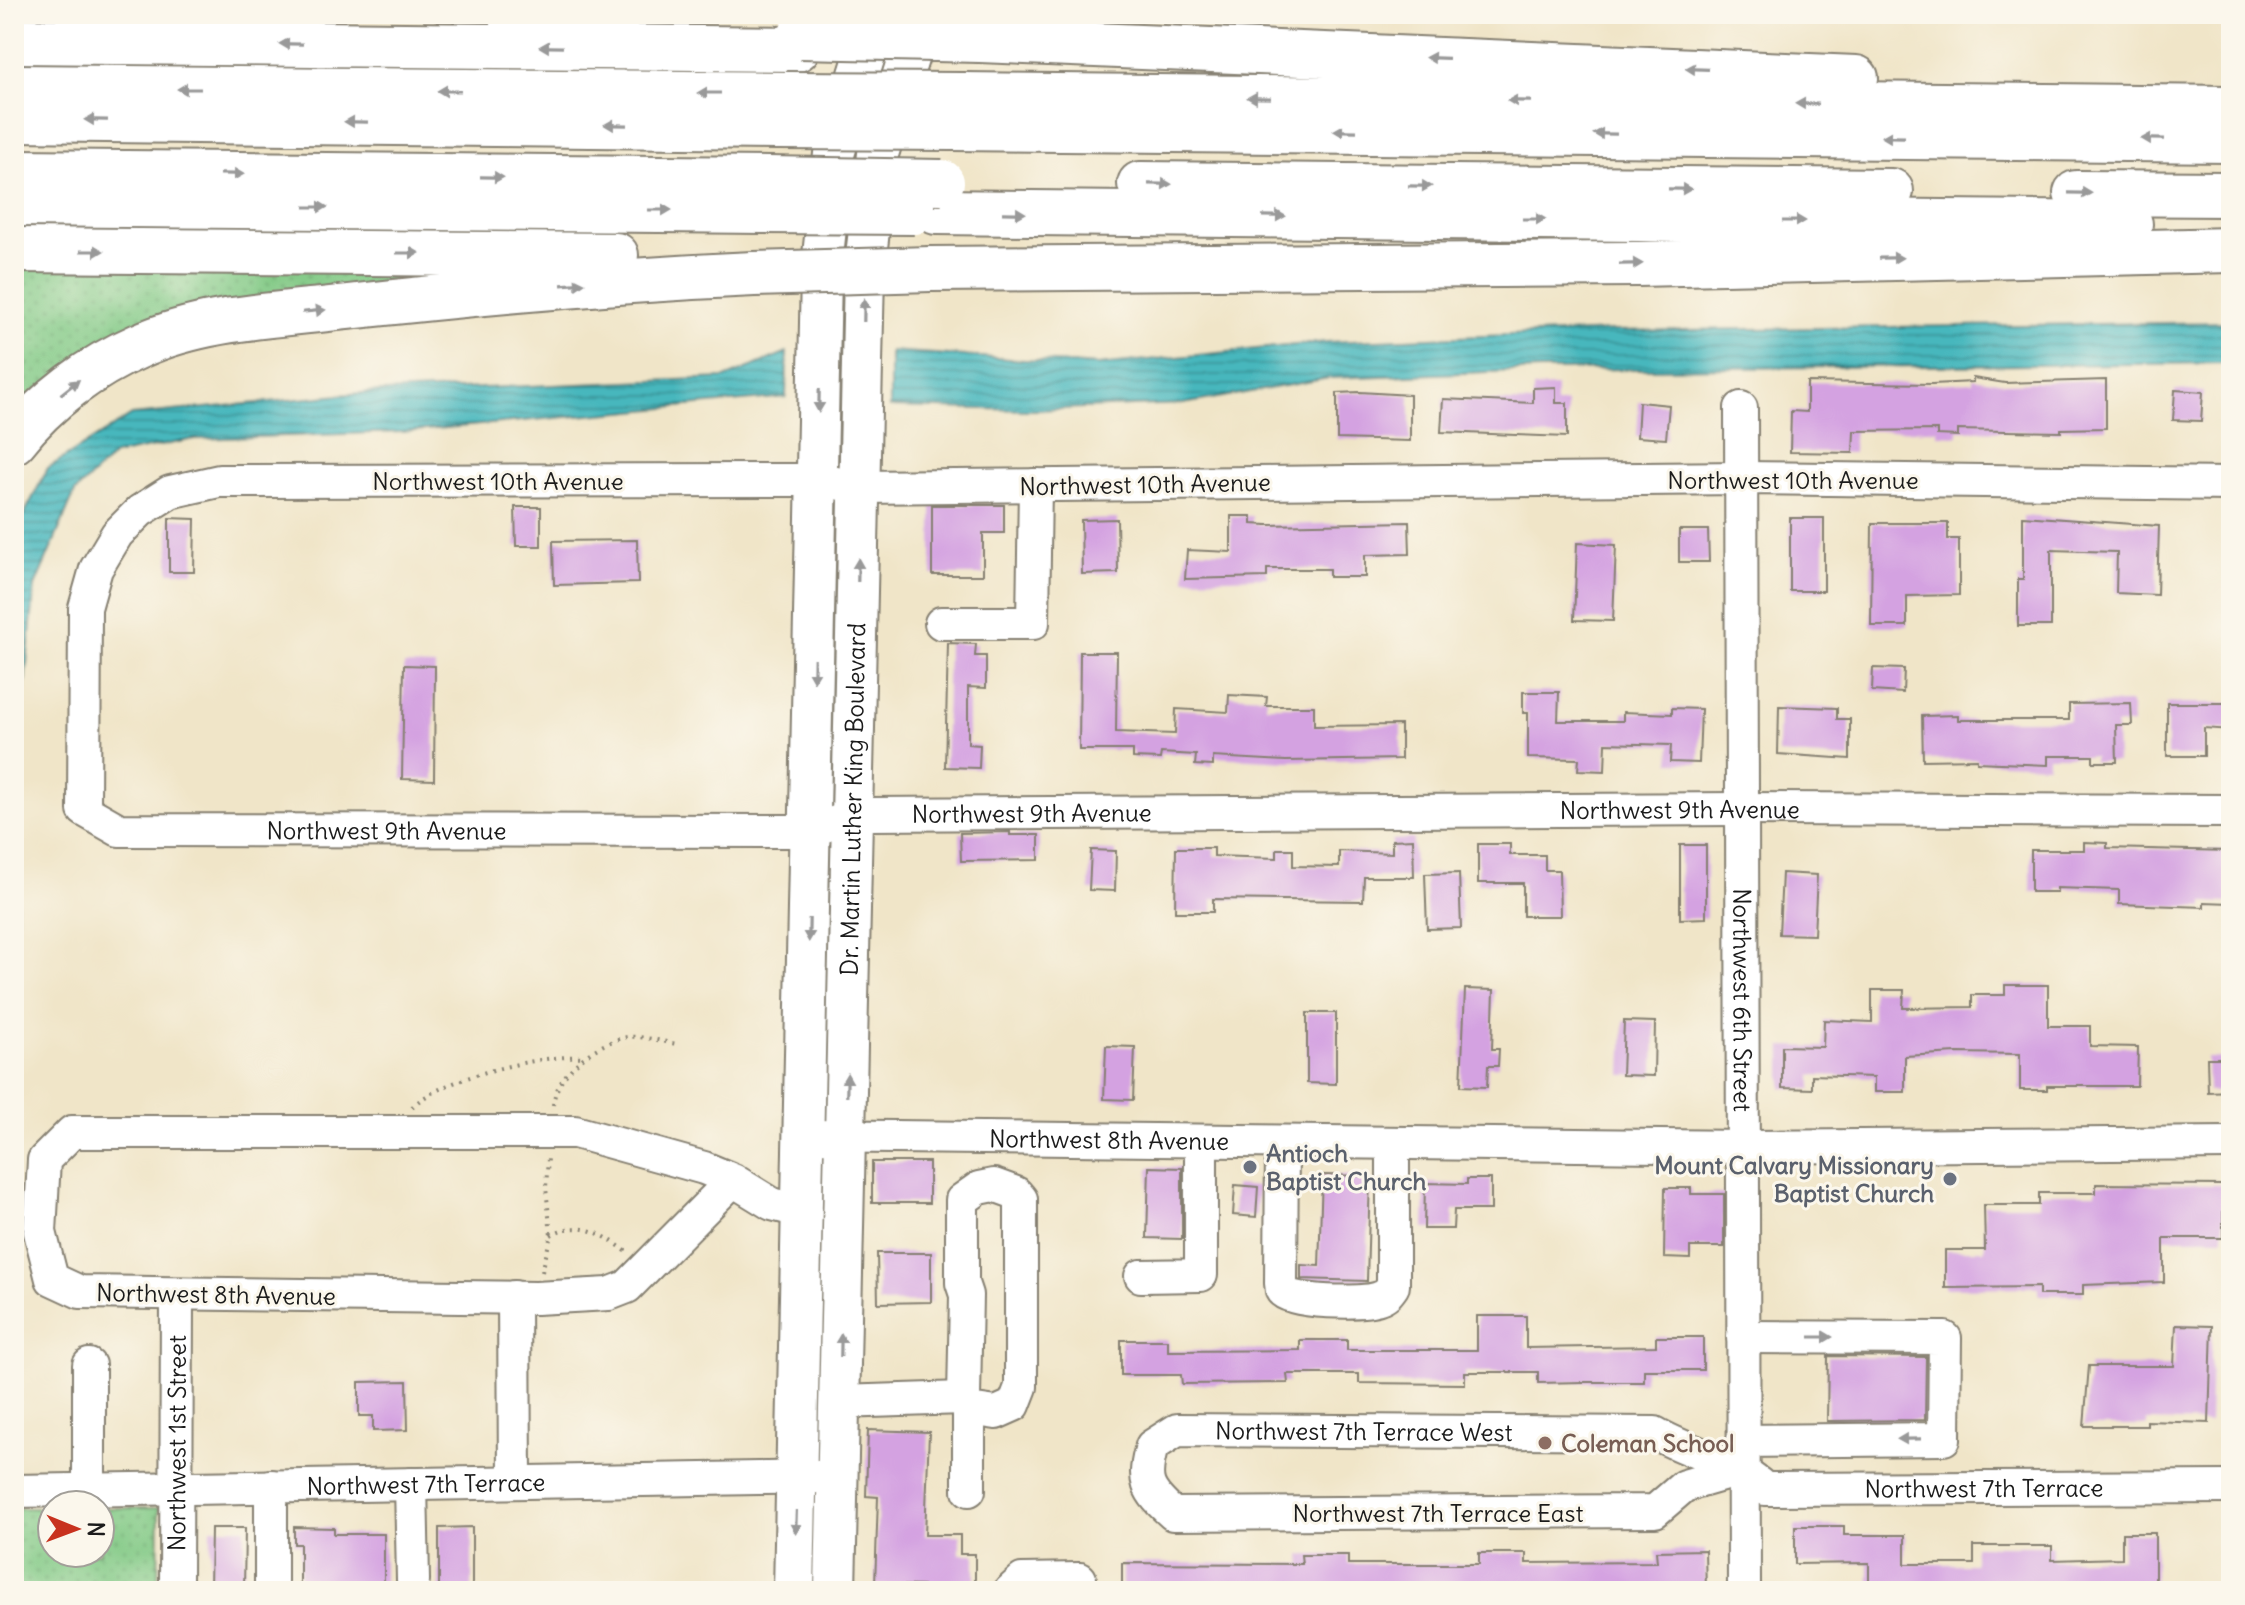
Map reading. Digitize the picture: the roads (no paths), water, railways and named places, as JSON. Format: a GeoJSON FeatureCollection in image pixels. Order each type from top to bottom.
{"type":"FeatureCollection","features":[{"type":"Feature","properties":{"kind":"highway"},"geometry":{"type":"LineString","coordinates":[[510,14],[798,42]]}},
{"type":"Feature","properties":{"kind":"highway"},"geometry":{"type":"LineString","coordinates":[[14,41],[798,42],[1157,48],[1812,73],[2137,107]]}},
{"type":"Feature","properties":{"kind":"highway"},"geometry":{"type":"LineString","coordinates":[[14,87],[782,110]]}},
{"type":"Feature","properties":{"kind":"highway"},"geometry":{"type":"LineString","coordinates":[[14,119],[782,110],[2231,108]]}},
{"type":"Feature","properties":{"kind":"highway"},"geometry":{"type":"LineString","coordinates":[[958,111],[2231,140]]}},
{"type":"Feature","properties":{"kind":"highway"},"geometry":{"type":"LineString","coordinates":[[14,172],[766,195],[2231,224]]}},
{"type":"Feature","properties":{"kind":"highway"},"geometry":{"type":"LineString","coordinates":[[939,197],[2231,194]]}},
{"type":"Feature","properties":{"kind":"highway"},"geometry":{"type":"LineString","coordinates":[[14,204],[766,195]]}},
{"type":"Feature","properties":{"kind":"highway"},"geometry":{"type":"LineString","coordinates":[[14,250],[756,265],[931,263],[1025,258],[1128,265],[1638,264],[2231,250]]}},
{"type":"Feature","properties":{"kind":"highway"},"geometry":{"type":"LineString","coordinates":[[14,441],[38,414],[84,376],[139,345],[196,328],[522,288],[756,265]]}},
{"type":"Feature","properties":{"kind":"main road","name":"Dr. Martin Luther King Boulevard"},"geometry":{"type":"LineString","coordinates":[[794,1591],[821,274],[834,154],[878,14]]}},
{"type":"Feature","properties":{"kind":"main road","name":"Dr. Martin Luther King Boulevard"},"geometry":{"type":"LineString","coordinates":[[835,1591],[864,273],[878,154],[922,14]]}},
{"type":"Feature","properties":{"kind":"street","name":"Northwest 6th Street"},"geometry":{"type":"LineString","coordinates":[[1741,408],[1744,1591]]}},
{"type":"Feature","properties":{"kind":"street","name":"Northwest 10th Avenue"},"geometry":{"type":"LineString","coordinates":[[96,569],[117,534],[140,511],[170,492],[219,481],[818,480],[860,487],[1743,478],[2231,484]]}},
{"type":"Feature","properties":{"kind":"street"},"geometry":{"type":"LineString","coordinates":[[941,623],[1033,623],[1035,485]]}},
{"type":"Feature","properties":{"kind":"street","name":"Northwest 9th Avenue"},"geometry":{"type":"LineString","coordinates":[[96,569],[85,608],[84,810],[119,830],[811,831],[853,816],[1741,809],[2231,811]]}},
{"type":"Feature","properties":{"kind":"street","name":"Northwest 8th Avenue"},"geometry":{"type":"LineString","coordinates":[[733,1180],[627,1287],[609,1294],[514,1297],[80,1292],[52,1279],[40,1232],[44,1160],[72,1132],[575,1132],[704,1168],[733,1180],[772,1204],[804,1212]]}},
{"type":"Feature","properties":{"kind":"street","name":"Northwest 8th Avenue"},"geometry":{"type":"LineString","coordinates":[[805,1136],[846,1139],[1743,1147],[2231,1143]]}},
{"type":"Feature","properties":{"kind":"street"},"geometry":{"type":"LineString","coordinates":[[961,1140],[969,1490]]}},
{"type":"Feature","properties":{"kind":"street"},"geometry":{"type":"LineString","coordinates":[[839,1402],[966,1404],[1004,1411],[1014,1405],[1020,1395],[1022,1141]]}},
{"type":"Feature","properties":{"kind":"street"},"geometry":{"type":"LineString","coordinates":[[1141,1276],[1201,1275],[1201,1142]]}},
{"type":"Feature","properties":{"kind":"street"},"geometry":{"type":"LineString","coordinates":[[1282,1143],[1281,1283],[1282,1291],[1293,1300],[1375,1300],[1393,1286],[1393,1144]]}},
{"type":"Feature","properties":{"kind":"street"},"geometry":{"type":"LineString","coordinates":[[962,1200],[979,1188],[994,1185],[1016,1193],[1021,1199]]}},
{"type":"Feature","properties":{"kind":"street","name":"Northwest 1st Street"},"geometry":{"type":"LineString","coordinates":[[176,1591],[177,1295]]}},
{"type":"Feature","properties":{"kind":"street"},"geometry":{"type":"LineString","coordinates":[[514,1297],[515,1482]]}},
{"type":"Feature","properties":{"kind":"street"},"geometry":{"type":"LineString","coordinates":[[1743,1337],[1945,1338],[1944,1439],[1743,1455]]}},
{"type":"Feature","properties":{"kind":"street"},"geometry":{"type":"LineString","coordinates":[[89,1365],[89,1489]]}},
{"type":"Feature","properties":{"kind":"street","name":"Northwest 7th Terrace West"},"geometry":{"type":"LineString","coordinates":[[1145,1472],[1152,1446],[1177,1430],[1655,1433],[1681,1448],[1743,1455]]}},
{"type":"Feature","properties":{"kind":"street","name":"Northwest 7th Terrace"},"geometry":{"type":"LineString","coordinates":[[1743,1455],[1765,1489],[2231,1487]]}},
{"type":"Feature","properties":{"kind":"street","name":"Northwest 7th Terrace East"},"geometry":{"type":"LineString","coordinates":[[1145,1472],[1153,1497],[1173,1514],[1655,1511],[1684,1486],[1743,1455]]}},
{"type":"Feature","properties":{"kind":"street","name":"Northwest 7th Terrace"},"geometry":{"type":"LineString","coordinates":[[89,1489],[837,1477]]}},
{"type":"Feature","properties":{"kind":"street"},"geometry":{"type":"LineString","coordinates":[[411,1484],[413,1580]]}},
{"type":"Feature","properties":{"kind":"street"},"geometry":{"type":"LineString","coordinates":[[271,1486],[271,1589]]}},
{"type":"Feature","properties":{"kind":"street","name":"Northwest 7th Terrace"},"geometry":{"type":"LineString","coordinates":[[14,1491],[36,1490]]}},
{"type":"Feature","properties":{"kind":"street"},"geometry":{"type":"LineString","coordinates":[[1010,1591],[1022,1580],[1080,1579]]}},
{"type":"Feature","properties":{"kind":"water"},"geometry":{"type":"Polygon","coordinates":[[[2231,322],[2231,363],[1540,370],[1329,378],[1183,404],[1032,410],[890,407],[890,351],[1098,365],[1326,342],[1615,331],[2231,322]]]}},
{"type":"Feature","properties":{"kind":"water"},"geometry":{"type":"Polygon","coordinates":[[[787,352],[786,397],[402,432],[194,439],[114,455],[75,492],[35,586],[19,739],[14,1136],[14,534],[48,468],[132,415],[361,393],[725,378],[787,352]]]}},
{"type":"Feature","properties":{"kind":"place","name":"Antioch Baptist Church"},"geometry":{"type":"Point","coordinates":[1250,1167]}},
{"type":"Feature","properties":{"kind":"place","name":"Mount Calvary Missionary Baptist Church"},"geometry":{"type":"Point","coordinates":[1950,1179]}},
{"type":"Feature","properties":{"kind":"place","name":"Coleman School"},"geometry":{"type":"Point","coordinates":[1545,1443]}}]}
